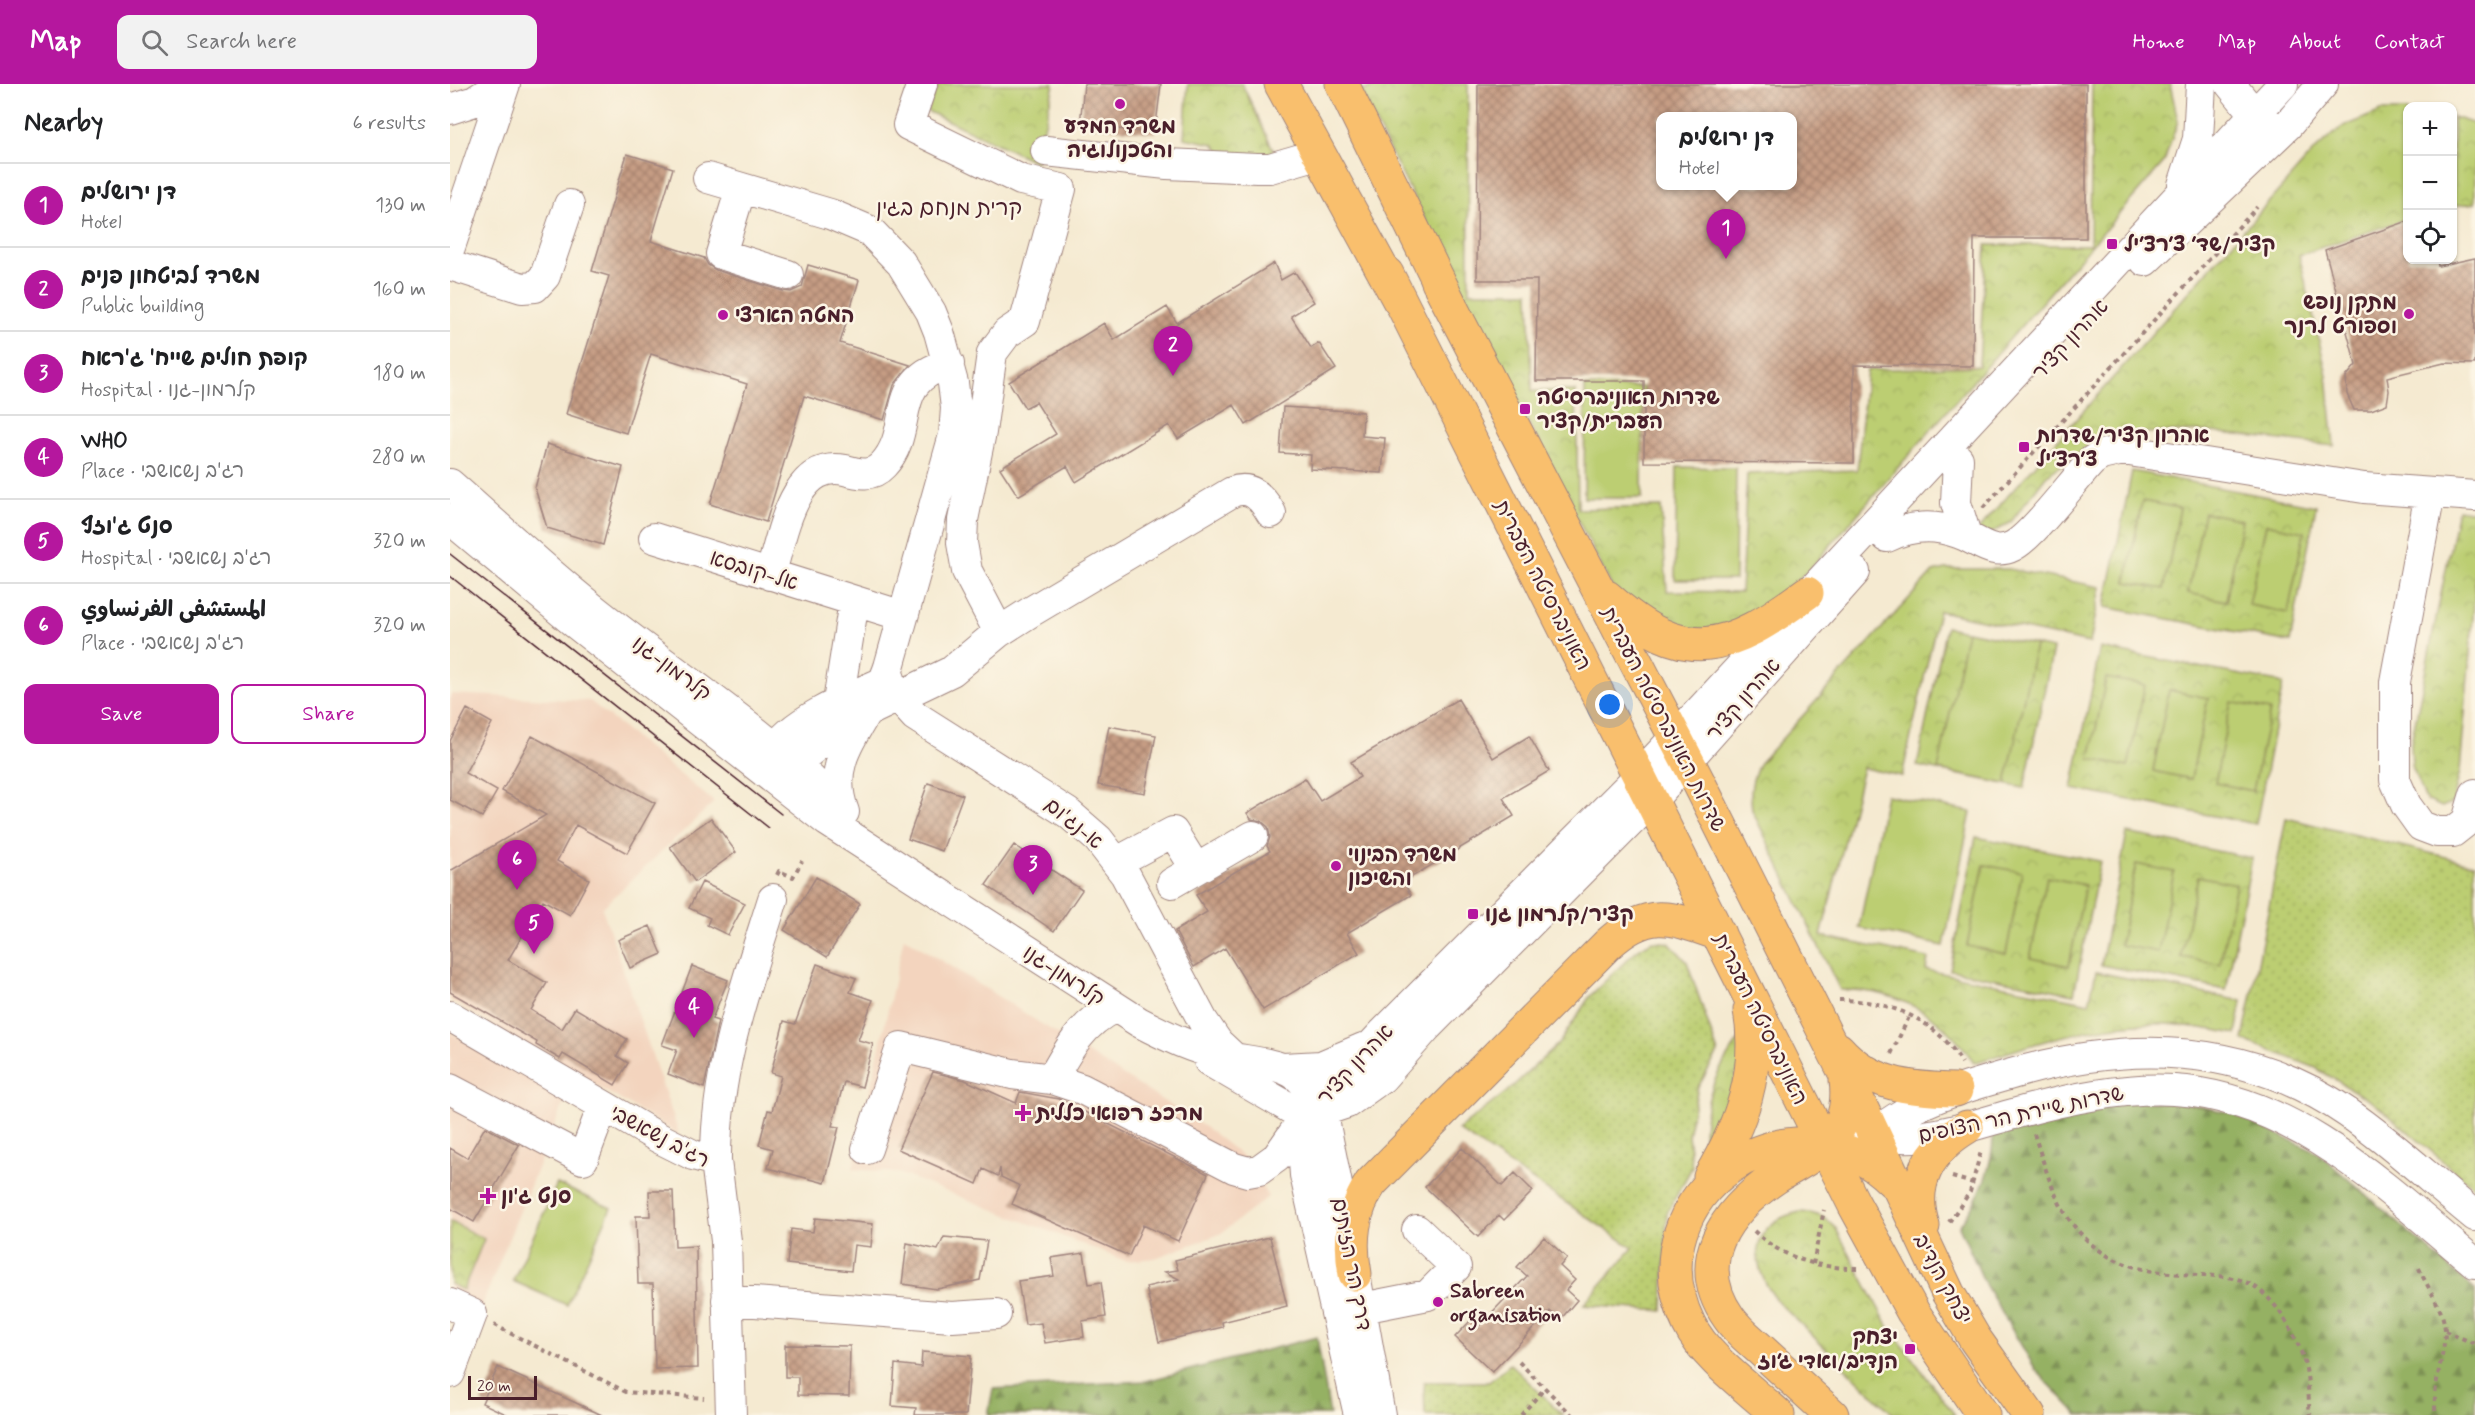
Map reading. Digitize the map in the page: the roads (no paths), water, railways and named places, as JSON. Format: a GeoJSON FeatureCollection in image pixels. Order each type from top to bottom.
{"type":"FeatureCollection","features":[{"type":"Feature","properties":{"kind":"main road"},"geometry":{"type":"LineString","coordinates":[[1281,84],[1317,154],[1399,300]]}},
{"type":"Feature","properties":{"kind":"main road","name":"האוניברסיטה העברית"},"geometry":{"type":"LineString","coordinates":[[1300,84],[1399,300],[1797,1092],[1834,1135]]}},
{"type":"Feature","properties":{"kind":"main road"},"geometry":{"type":"LineString","coordinates":[[1326,84],[1451,306]]}},
{"type":"Feature","properties":{"kind":"main road"},"geometry":{"type":"LineString","coordinates":[[1341,84],[1451,306]]}},
{"type":"Feature","properties":{"kind":"main road","name":"שדרות האוניברסיטה העברית"},"geometry":{"type":"LineString","coordinates":[[1451,306],[1682,750],[1846,1075],[1866,1145]]}},
{"type":"Feature","properties":{"kind":"main road"},"geometry":{"type":"LineString","coordinates":[[1595,586],[1648,628],[1673,641],[1694,644],[1723,641],[1745,634],[1770,620],[1807,593]]}},
{"type":"Feature","properties":{"kind":"main road"},"geometry":{"type":"LineString","coordinates":[[1355,1274],[1352,1228],[1358,1208],[1371,1183],[1608,945],[1637,922],[1653,918],[1681,922],[1719,934]]}},
{"type":"Feature","properties":{"kind":"main road"},"geometry":{"type":"LineString","coordinates":[[1742,980],[1753,1030],[1754,1056],[1749,1087],[1738,1125],[1686,1220],[1677,1245],[1675,1268],[1679,1296],[1701,1343],[1778,1415]]}},
{"type":"Feature","properties":{"kind":"main road"},"geometry":{"type":"LineString","coordinates":[[1823,1032],[1846,1058],[1861,1070],[1878,1079],[1912,1089],[1961,1081]]}},
{"type":"Feature","properties":{"kind":"main road"},"geometry":{"type":"LineString","coordinates":[[1832,1415],[1730,1320],[1715,1287],[1712,1267],[1713,1253],[1721,1231],[1736,1210],[1758,1190],[1834,1135],[1847,1100],[1846,1075]]}},
{"type":"Feature","properties":{"kind":"main road"},"geometry":{"type":"LineString","coordinates":[[1698,1198],[1724,1171],[1740,1159],[1761,1150],[1834,1135],[1866,1145]]}},
{"type":"Feature","properties":{"kind":"main road","name":"יצחק הנדיב"},"geometry":{"type":"LineString","coordinates":[[1834,1135],[1839,1207],[1983,1415]]}},
{"type":"Feature","properties":{"kind":"main road"},"geometry":{"type":"LineString","coordinates":[[1948,1293],[1919,1214],[1918,1198],[1923,1171],[1932,1155],[1948,1138],[1974,1135]]}},
{"type":"Feature","properties":{"kind":"main road","name":"יצחק הנדיב"},"geometry":{"type":"LineString","coordinates":[[1866,1145],[1877,1167],[1897,1186],[1948,1293],[1975,1339],[2029,1415]]}},
{"type":"Feature","properties":{"kind":"street"},"geometry":{"type":"LineString","coordinates":[[450,109],[475,101],[503,84]]}},
{"type":"Feature","properties":{"kind":"street"},"geometry":{"type":"LineString","coordinates":[[503,84],[450,249],[527,275],[546,271]]}},
{"type":"Feature","properties":{"kind":"street"},"geometry":{"type":"LineString","coordinates":[[922,84],[908,125],[1022,180],[1061,189],[1025,321],[1007,333],[992,353],[981,432],[963,520],[962,543],[968,571],[999,632]]}},
{"type":"Feature","properties":{"kind":"street"},"geometry":{"type":"LineString","coordinates":[[2166,210],[2184,183],[2194,158],[2200,125],[2201,84]]}},
{"type":"Feature","properties":{"kind":"street"},"geometry":{"type":"LineString","coordinates":[[2230,84],[2255,115],[2268,124],[2287,126],[2343,84]]}},
{"type":"Feature","properties":{"kind":"street","name":"אהרון קציר"},"geometry":{"type":"LineString","coordinates":[[1682,750],[1807,593],[2283,84]]}},
{"type":"Feature","properties":{"kind":"street","name":"אהרון קציר"},"geometry":{"type":"LineString","coordinates":[[1315,1111],[1353,1099],[1382,1078],[1646,788],[1887,537],[2123,283],[2287,126],[2323,84]]}},
{"type":"Feature","properties":{"kind":"street"},"geometry":{"type":"LineString","coordinates":[[1046,151],[1167,164],[1257,168],[1270,168],[1317,154]]}},
{"type":"Feature","properties":{"kind":"street"},"geometry":{"type":"LineString","coordinates":[[708,178],[830,214],[870,231],[901,263],[931,312],[949,364],[956,408],[954,435],[903,616],[890,682],[851,739],[838,767],[836,787],[844,812]]}},
{"type":"Feature","properties":{"kind":"street"},"geometry":{"type":"LineString","coordinates":[[741,188],[721,254],[788,275]]}},
{"type":"Feature","properties":{"kind":"street"},"geometry":{"type":"LineString","coordinates":[[450,265],[525,289],[539,285],[569,205]]}},
{"type":"Feature","properties":{"kind":"street"},"geometry":{"type":"LineString","coordinates":[[770,574],[793,503],[805,482],[827,470],[864,474],[880,468],[893,450],[917,379],[929,369],[949,364]]}},
{"type":"Feature","properties":{"kind":"street"},"geometry":{"type":"LineString","coordinates":[[1958,459],[1956,502],[1988,548],[2013,546],[2029,532],[2092,461],[2101,455],[2123,450],[2364,488],[2475,496]]}},
{"type":"Feature","properties":{"kind":"street","name":"קלרמון-גנו"},"geometry":{"type":"LineString","coordinates":[[450,484],[591,607],[779,762],[844,812],[887,861]]}},
{"type":"Feature","properties":{"kind":"street"},"geometry":{"type":"LineString","coordinates":[[779,762],[802,723],[838,702],[890,682],[948,664],[1232,492],[1240,489],[1258,495],[1271,513]]}},
{"type":"Feature","properties":{"kind":"street"},"geometry":{"type":"LineString","coordinates":[[2430,493],[2395,682],[2395,780],[2406,806],[2421,826],[2437,832],[2453,832],[2467,821],[2475,794]]}},
{"type":"Feature","properties":{"kind":"street","name":"קלרמון-גנו"},"geometry":{"type":"LineString","coordinates":[[450,519],[576,624],[779,762],[826,821],[1114,1008],[1184,1044],[1252,1088],[1315,1111]]}},
{"type":"Feature","properties":{"kind":"street"},"geometry":{"type":"LineString","coordinates":[[1887,537],[1923,527],[1949,530],[1972,524]]}},
{"type":"Feature","properties":{"kind":"street","name":"אל-קובסא"},"geometry":{"type":"LineString","coordinates":[[654,538],[903,616]]}},
{"type":"Feature","properties":{"kind":"street"},"geometry":{"type":"LineString","coordinates":[[838,702],[843,684],[844,658],[854,601]]}},
{"type":"Feature","properties":{"kind":"street"},"geometry":{"type":"LineString","coordinates":[[844,658],[872,659],[890,682]]}},
{"type":"Feature","properties":{"kind":"street","name":"א-נג'ום"},"geometry":{"type":"LineString","coordinates":[[890,682],[929,725],[1068,813],[1098,838],[1117,862],[1203,1022],[1218,1043],[1236,1059]]}},
{"type":"Feature","properties":{"kind":"street"},"geometry":{"type":"LineString","coordinates":[[779,762],[869,711]]}},
{"type":"Feature","properties":{"kind":"street","name":"אהרון קציר"},"geometry":{"type":"LineString","coordinates":[[1315,1111],[1384,1032],[1646,788]]}},
{"type":"Feature","properties":{"kind":"street"},"geometry":{"type":"LineString","coordinates":[[1117,862],[1173,832],[1184,876],[1253,836]]}},
{"type":"Feature","properties":{"kind":"street"},"geometry":{"type":"LineString","coordinates":[[716,1161],[715,1123],[720,1085],[745,987],[772,899]]}},
{"type":"Feature","properties":{"kind":"street"},"geometry":{"type":"LineString","coordinates":[[1052,1079],[1076,1038],[1094,1020],[1114,1008]]}},
{"type":"Feature","properties":{"kind":"street","name":"רג'ב נשאשבי"},"geometry":{"type":"LineString","coordinates":[[450,1016],[603,1106],[693,1155],[716,1161],[726,1241],[730,1408]]}},
{"type":"Feature","properties":{"kind":"street"},"geometry":{"type":"LineString","coordinates":[[1283,1068],[1310,1068],[1334,1061],[1369,1045],[1384,1032]]}},
{"type":"Feature","properties":{"kind":"street","name":"קלרמון-גנו"},"geometry":{"type":"LineString","coordinates":[[1184,1044],[1236,1059],[1283,1068],[1301,1080],[1315,1111]]}},
{"type":"Feature","properties":{"kind":"street"},"geometry":{"type":"LineString","coordinates":[[867,1149],[901,1047],[1012,1074],[1052,1079],[1082,1089],[1223,1163],[1248,1172],[1259,1170],[1272,1163],[1315,1111]]}},
{"type":"Feature","properties":{"kind":"street","name":"שדרות שיירת הר הצופים"},"geometry":{"type":"LineString","coordinates":[[1866,1145],[1912,1109],[1961,1081],[2108,1053],[2178,1052],[2244,1064],[2284,1077],[2347,1112],[2475,1216]]}},
{"type":"Feature","properties":{"kind":"street"},"geometry":{"type":"LineString","coordinates":[[450,1089],[583,1159],[603,1106]]}},
{"type":"Feature","properties":{"kind":"street","name":"שדרות שיירת הר הצופים"},"geometry":{"type":"LineString","coordinates":[[1866,1145],[1927,1137],[1974,1135],[2026,1110],[2100,1094],[2140,1090],[2175,1090],[2234,1100],[2269,1113],[2325,1144],[2408,1207],[2475,1263]]}},
{"type":"Feature","properties":{"kind":"street","name":"דרך הר הזיתים"},"geometry":{"type":"LineString","coordinates":[[1315,1111],[1355,1274],[1380,1415]]}},
{"type":"Feature","properties":{"kind":"street","name":"דרך הר הזיתים"},"geometry":{"type":"LineString","coordinates":[[1315,1111],[1303,1148],[1305,1174],[1359,1415]]}},
{"type":"Feature","properties":{"kind":"street"},"geometry":{"type":"LineString","coordinates":[[1839,1207],[1866,1145]]}},
{"type":"Feature","properties":{"kind":"street"},"geometry":{"type":"LineString","coordinates":[[1362,1308],[1428,1295],[1456,1267],[1417,1230]]}},
{"type":"Feature","properties":{"kind":"street"},"geometry":{"type":"LineString","coordinates":[[727,1299],[952,1317],[996,1314]]}},
{"type":"Feature","properties":{"kind":"street"},"geometry":{"type":"LineString","coordinates":[[450,1373],[461,1309]]}},
{"type":"Feature","properties":{"kind":"tram line"},"geometry":{"type":"LineString","coordinates":[[450,554],[781,814]]}},
{"type":"Feature","properties":{"kind":"tram line"},"geometry":{"type":"LineString","coordinates":[[450,576],[769,828]]}},
{"type":"Feature","properties":{"kind":"place","name":"משרד המדע והטכנולוגיה"},"geometry":{"type":"Point","coordinates":[1120,104]}},
{"type":"Feature","properties":{"kind":"place","name":"קציר/שד׳ צ׳רצ׳יל"},"geometry":{"type":"Point","coordinates":[2112,244]}},
{"type":"Feature","properties":{"kind":"place","name":"דן ירושלים"},"geometry":{"type":"Point","coordinates":[1726,259]}},
{"type":"Feature","properties":{"kind":"place","name":"מתקן נופש וספורט לרנר"},"geometry":{"type":"Point","coordinates":[2409,314]}},
{"type":"Feature","properties":{"kind":"place","name":"המטה הארצי"},"geometry":{"type":"Point","coordinates":[723,315]}},
{"type":"Feature","properties":{"kind":"place","name":"משרד לביטחון פנים"},"geometry":{"type":"Point","coordinates":[1173,376]}},
{"type":"Feature","properties":{"kind":"place","name":"שדרות האוניברסיטה העברית/קציר"},"geometry":{"type":"Point","coordinates":[1525,409]}},
{"type":"Feature","properties":{"kind":"place","name":"אהרון קציר/שדרות צ׳רצ׳יל"},"geometry":{"type":"Point","coordinates":[2024,447]}},
{"type":"Feature","properties":{"kind":"place","name":"משרד הבינוי והשיכון"},"geometry":{"type":"Point","coordinates":[1336,866]}},
{"type":"Feature","properties":{"kind":"place","name":"المستشفى الفرنساوي"},"geometry":{"type":"Point","coordinates":[517,890]}},
{"type":"Feature","properties":{"kind":"place","name":"קופת חולים שייח' ג'ראח"},"geometry":{"type":"Point","coordinates":[1033,895]}},
{"type":"Feature","properties":{"kind":"place","name":"קציר/קלרמון גנו"},"geometry":{"type":"Point","coordinates":[1473,914]}},
{"type":"Feature","properties":{"kind":"place","name":"סנט ג'וזף"},"geometry":{"type":"Point","coordinates":[534,954]}},
{"type":"Feature","properties":{"kind":"place","name":"WHO"},"geometry":{"type":"Point","coordinates":[694,1038]}},
{"type":"Feature","properties":{"kind":"place","name":"מרכז רפואי כללית"},"geometry":{"type":"Point","coordinates":[1023,1113]}},
{"type":"Feature","properties":{"kind":"place","name":"סנט ג'ון"},"geometry":{"type":"Point","coordinates":[488,1196]}},
{"type":"Feature","properties":{"kind":"place","name":"Sabreen organisation"},"geometry":{"type":"Point","coordinates":[1438,1302]}},
{"type":"Feature","properties":{"kind":"place","name":"יצחק הנדיב/ואדי ג׳וז"},"geometry":{"type":"Point","coordinates":[1910,1349]}},
{"type":"Feature","properties":{"kind":"district","name":"קרית מנחם בגין"},"geometry":{"type":"Point","coordinates":[949,207]}}]}
